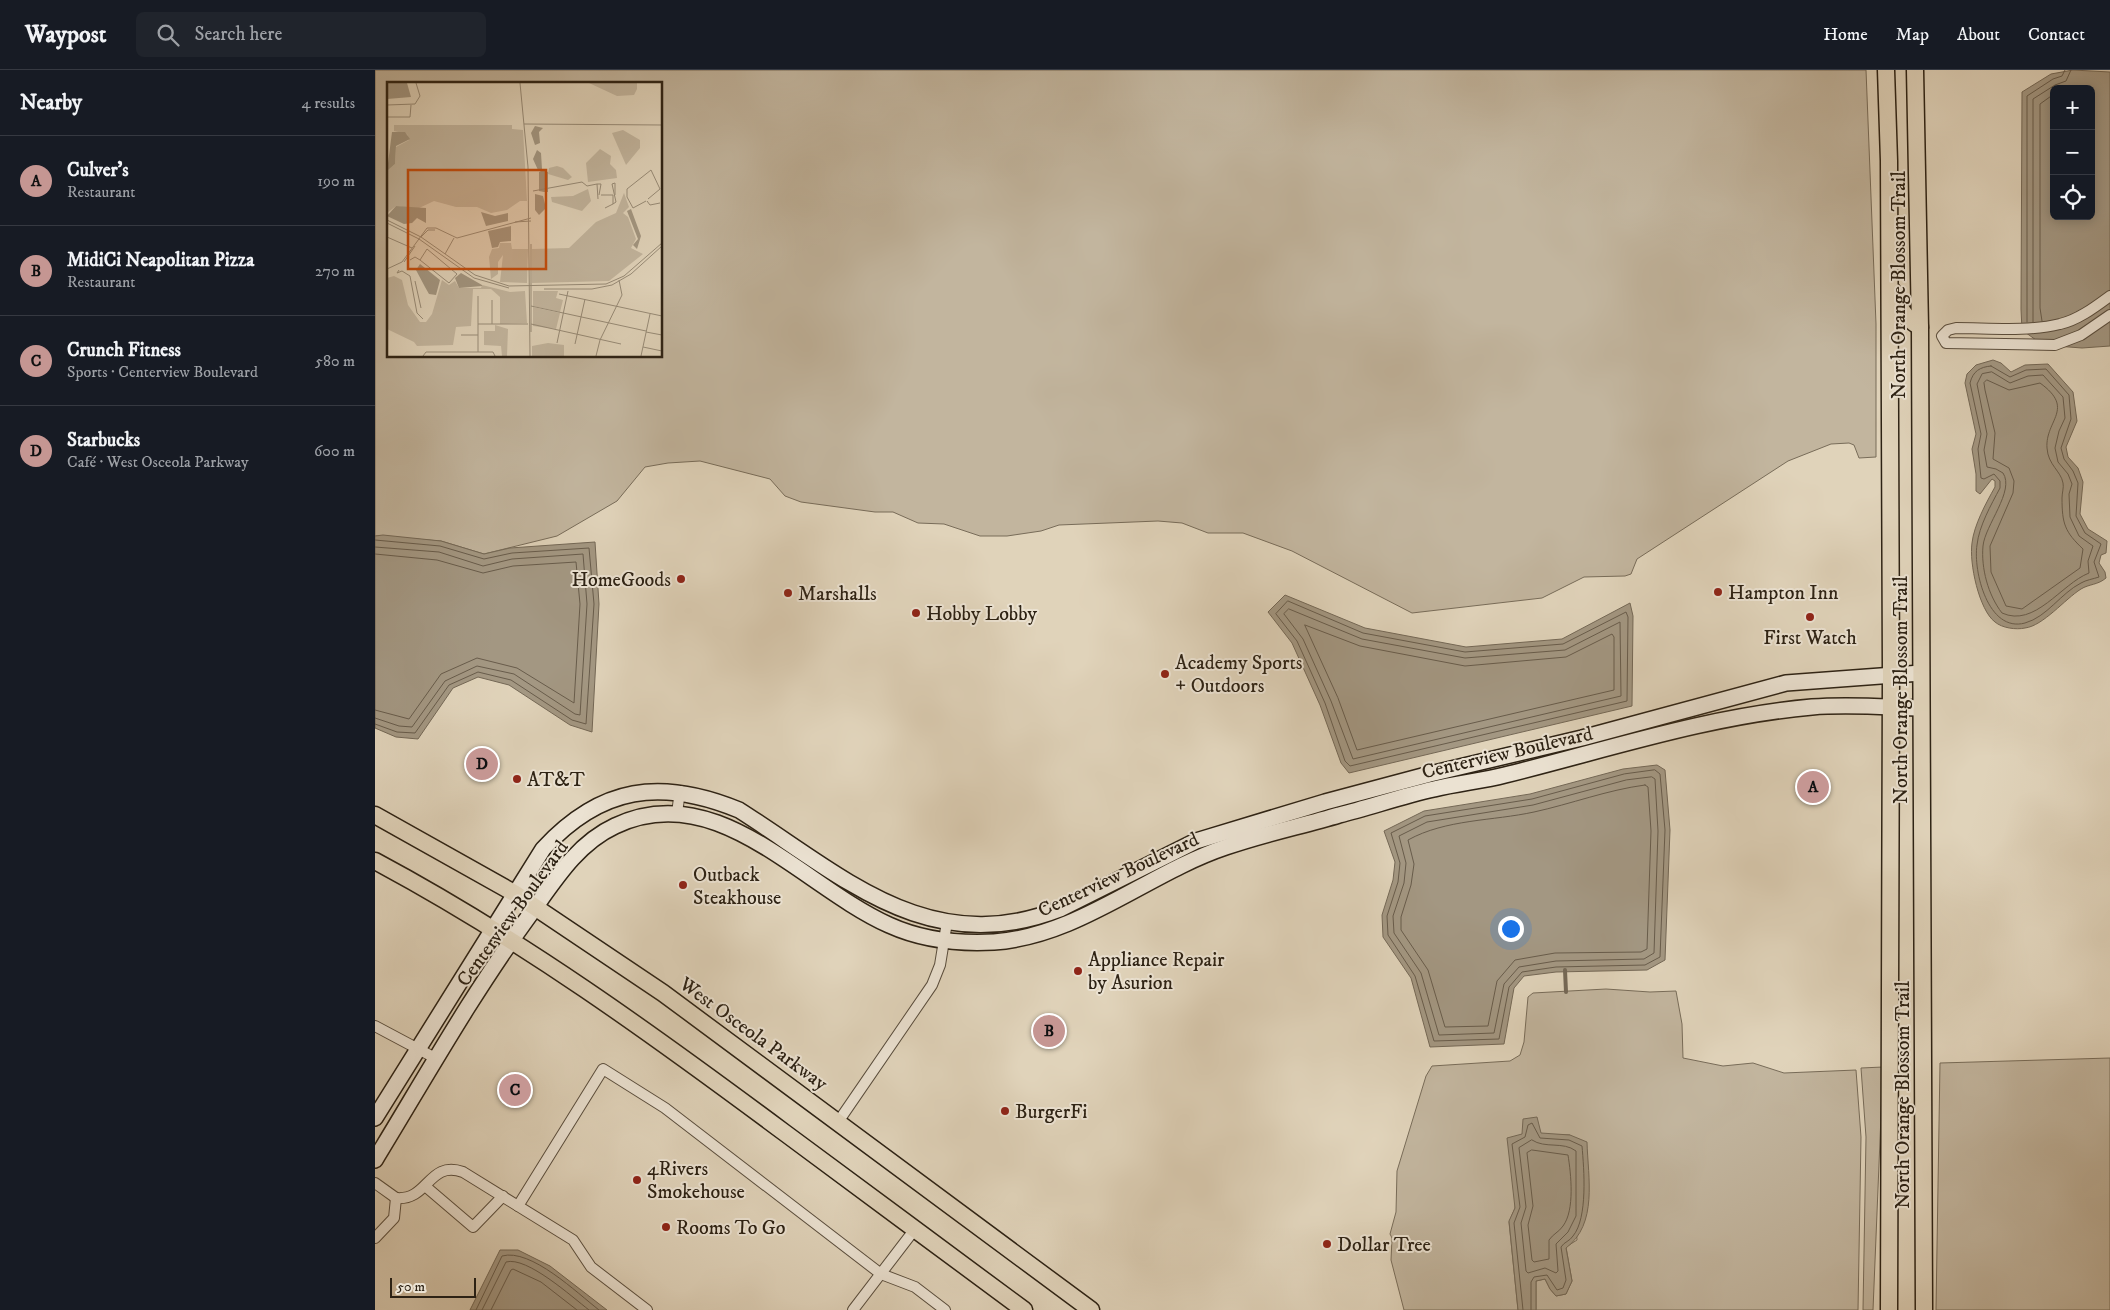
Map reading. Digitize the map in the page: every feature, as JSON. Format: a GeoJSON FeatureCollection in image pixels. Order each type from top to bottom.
{"type":"FeatureCollection","features":[{"type":"Feature","properties":{"kind":"main road","name":"North Orange Blossom Trail"},"geometry":{"type":"LineString","coordinates":[[1886,70],[1890,282],[1891,676],[1889,1310]]}},
{"type":"Feature","properties":{"kind":"main road","name":"North Orange Blossom Trail"},"geometry":{"type":"LineString","coordinates":[[1915,70],[1920,327],[1920,708],[1924,1310]]}},
{"type":"Feature","properties":{"kind":"main road"},"geometry":{"type":"LineString","coordinates":[[1890,282],[1901,312],[1909,321],[1920,327]]}},
{"type":"Feature","properties":{"kind":"main road","name":"West Osceola Parkway"},"geometry":{"type":"LineString","coordinates":[[375,815],[514,893],[663,993],[1091,1310]]}},
{"type":"Feature","properties":{"kind":"main road"},"geometry":{"type":"LineString","coordinates":[[375,860],[512,940],[579,983],[656,1037],[1024,1310]]}},
{"type":"Feature","properties":{"kind":"street"},"geometry":{"type":"LineString","coordinates":[[2110,296],[2092,309],[2062,324],[2039,328],[1955,328],[1948,330],[1942,336],[1947,343],[2055,345],[2081,335],[2110,315]]}},
{"type":"Feature","properties":{"kind":"street","name":"Centerview Boulevard"},"geometry":{"type":"LineString","coordinates":[[375,1118],[543,849],[565,827],[590,810],[633,794],[656,791],[680,791],[712,800],[739,810],[881,900],[907,912],[947,922],[990,925],[1040,916],[1060,909],[1196,841],[1226,830],[1430,774],[1499,759],[1786,683],[1921,673]]}},
{"type":"Feature","properties":{"kind":"street","name":"Centerview Boulevard"},"geometry":{"type":"LineString","coordinates":[[375,1160],[512,940],[535,907],[577,853],[600,834],[631,820],[649,815],[677,813],[711,819],[730,827],[886,924],[944,941],[992,942],[1012,940],[1052,929],[1204,856],[1248,840],[1434,789],[1498,777],[1691,728],[1748,716],[1834,705],[1920,708]]}},
{"type":"Feature","properties":{"kind":"street"},"geometry":{"type":"LineString","coordinates":[[1685,711],[1691,728]]}},
{"type":"Feature","properties":{"kind":"street"},"geometry":{"type":"LineString","coordinates":[[677,813],[680,791]]}},
{"type":"Feature","properties":{"kind":"street"},"geometry":{"type":"LineString","coordinates":[[1196,841],[1204,856]]}},
{"type":"Feature","properties":{"kind":"street"},"geometry":{"type":"LineString","coordinates":[[838,1122],[932,985],[940,965],[947,922]]}},
{"type":"Feature","properties":{"kind":"street"},"geometry":{"type":"LineString","coordinates":[[375,1026],[437,1059]]}},
{"type":"Feature","properties":{"kind":"street"},"geometry":{"type":"LineString","coordinates":[[518,1206],[603,1069],[665,1108],[881,1274],[915,1287],[945,1310]]}},
{"type":"Feature","properties":{"kind":"street"},"geometry":{"type":"LineString","coordinates":[[375,1183],[396,1198],[406,1199],[425,1186],[437,1173],[445,1169],[463,1172],[573,1240],[591,1267],[647,1310]]}},
{"type":"Feature","properties":{"kind":"street"},"geometry":{"type":"LineString","coordinates":[[425,1186],[473,1227],[503,1196]]}},
{"type":"Feature","properties":{"kind":"street"},"geometry":{"type":"LineString","coordinates":[[375,1238],[394,1218],[396,1198]]}},
{"type":"Feature","properties":{"kind":"street"},"geometry":{"type":"LineString","coordinates":[[853,1310],[915,1229]]}},
{"type":"Feature","properties":{"kind":"shaded area"},"geometry":{"type":"Polygon","coordinates":[[[375,70],[1866,70],[1876,324],[1876,457],[1859,458],[1854,445],[1849,443],[1831,444],[1788,461],[1637,559],[1631,574],[1625,576],[1584,577],[1542,598],[1412,613],[1292,551],[1243,533],[1208,533],[1182,523],[1158,521],[1059,525],[1041,531],[1007,536],[980,536],[944,524],[918,523],[893,512],[875,512],[801,502],[785,496],[770,479],[700,461],[645,467],[617,501],[557,536],[484,554],[441,541],[375,536],[375,70]]]}},
{"type":"Feature","properties":{"kind":"shaded area"},"geometry":{"type":"Polygon","coordinates":[[[1606,989],[1650,992],[1676,991],[1682,1024],[1683,1058],[1723,1066],[1753,1063],[1784,1073],[1856,1070],[1861,1137],[1858,1310],[1536,1310],[1536,1281],[1545,1279],[1556,1296],[1566,1294],[1572,1281],[1566,1247],[1577,1240],[1570,1135],[1522,1134],[1515,1208],[1509,1222],[1518,1310],[1404,1310],[1391,1260],[1392,1238],[1390,1234],[1396,1212],[1397,1171],[1426,1076],[1432,1066],[1510,1061],[1520,1055],[1524,1042],[1528,997],[1533,993],[1606,989]]]}},
{"type":"Feature","properties":{"kind":"shaded area"},"geometry":{"type":"Polygon","coordinates":[[[2110,1058],[2110,1310],[1936,1310],[1940,1063],[2110,1058]]]}},
{"type":"Feature","properties":{"kind":"shaded area"},"geometry":{"type":"Polygon","coordinates":[[[1883,1067],[1873,1310],[1863,1310],[1866,1137],[1861,1068],[1883,1067]]]}},
{"type":"Feature","properties":{"kind":"water"},"geometry":{"type":"Polygon","coordinates":[[[2073,70],[2110,72],[2110,346],[2082,348],[2043,345],[2022,330],[2022,92],[2051,74],[2073,70]]]}},
{"type":"Feature","properties":{"kind":"water"},"geometry":{"type":"Polygon","coordinates":[[[1993,360],[2001,363],[2011,372],[2025,365],[2048,364],[2073,392],[2077,421],[2066,447],[2068,457],[2078,468],[2083,482],[2080,514],[2088,529],[2107,541],[2106,553],[2101,555],[2099,563],[2105,572],[2106,578],[2081,589],[2039,622],[2021,629],[2001,626],[1989,616],[1976,586],[1972,562],[1971,552],[1975,529],[1995,487],[1995,481],[1992,479],[1980,494],[1976,491],[1976,474],[1972,449],[1976,434],[1965,383],[1967,374],[1976,365],[1993,360]]]}},
{"type":"Feature","properties":{"kind":"water"},"geometry":{"type":"Polygon","coordinates":[[[383,535],[441,541],[484,554],[510,548],[595,542],[599,604],[592,732],[570,725],[509,685],[478,677],[453,688],[418,739],[396,737],[375,728],[375,536],[383,535]]]}},
{"type":"Feature","properties":{"kind":"water"},"geometry":{"type":"Polygon","coordinates":[[[1285,595],[1365,628],[1466,647],[1562,639],[1630,603],[1633,616],[1632,706],[1349,773],[1341,763],[1320,705],[1292,643],[1268,612],[1285,595]]]}},
{"type":"Feature","properties":{"kind":"water"},"geometry":{"type":"Polygon","coordinates":[[[1657,765],[1665,770],[1670,830],[1665,960],[1647,970],[1556,972],[1524,976],[1514,988],[1504,1044],[1430,1047],[1411,978],[1383,937],[1382,915],[1393,880],[1395,862],[1384,831],[1424,811],[1530,794],[1623,769],[1657,765]]]}},
{"type":"Feature","properties":{"kind":"water"},"geometry":{"type":"Polygon","coordinates":[[[1537,1117],[1541,1133],[1570,1135],[1587,1142],[1589,1200],[1583,1226],[1576,1238],[1566,1248],[1572,1281],[1566,1294],[1556,1296],[1545,1279],[1536,1281],[1536,1310],[1518,1310],[1509,1221],[1515,1208],[1507,1138],[1522,1134],[1523,1119],[1537,1117]]]}},
{"type":"Feature","properties":{"kind":"water"},"geometry":{"type":"Polygon","coordinates":[[[500,1250],[518,1250],[550,1266],[607,1310],[470,1310],[500,1250]]]}},
{"type":"Feature","properties":{"kind":"waterway"},"geometry":{"type":"LineString","coordinates":[[1565,970],[1566,992]]}},
{"type":"Feature","properties":{"kind":"place","name":"HomeGoods"},"geometry":{"type":"Point","coordinates":[681,579]}},
{"type":"Feature","properties":{"kind":"place","name":"Hampton Inn"},"geometry":{"type":"Point","coordinates":[1718,592]}},
{"type":"Feature","properties":{"kind":"place","name":"Marshalls"},"geometry":{"type":"Point","coordinates":[788,593]}},
{"type":"Feature","properties":{"kind":"place","name":"Hobby Lobby"},"geometry":{"type":"Point","coordinates":[916,613]}},
{"type":"Feature","properties":{"kind":"place","name":"First Watch"},"geometry":{"type":"Point","coordinates":[1810,617]}},
{"type":"Feature","properties":{"kind":"place","name":"Academy Sports + Outdoors"},"geometry":{"type":"Point","coordinates":[1165,674]}},
{"type":"Feature","properties":{"kind":"place","name":"Starbucks"},"geometry":{"type":"Point","coordinates":[482,764]}},
{"type":"Feature","properties":{"kind":"place","name":"AT&T"},"geometry":{"type":"Point","coordinates":[517,779]}},
{"type":"Feature","properties":{"kind":"place","name":"Culver's"},"geometry":{"type":"Point","coordinates":[1813,787]}},
{"type":"Feature","properties":{"kind":"place","name":"Outback Steakhouse"},"geometry":{"type":"Point","coordinates":[683,885]}},
{"type":"Feature","properties":{"kind":"place","name":"Appliance Repair by Asurion"},"geometry":{"type":"Point","coordinates":[1078,971]}},
{"type":"Feature","properties":{"kind":"place","name":"MidiCi Neapolitan Pizza"},"geometry":{"type":"Point","coordinates":[1049,1031]}},
{"type":"Feature","properties":{"kind":"place","name":"Crunch Fitness"},"geometry":{"type":"Point","coordinates":[515,1090]}},
{"type":"Feature","properties":{"kind":"place","name":"BurgerFi"},"geometry":{"type":"Point","coordinates":[1005,1111]}},
{"type":"Feature","properties":{"kind":"place","name":"4Rivers Smokehouse"},"geometry":{"type":"Point","coordinates":[637,1180]}},
{"type":"Feature","properties":{"kind":"place","name":"Rooms To Go"},"geometry":{"type":"Point","coordinates":[666,1227]}},
{"type":"Feature","properties":{"kind":"place","name":"Dollar Tree"},"geometry":{"type":"Point","coordinates":[1327,1244]}}]}
